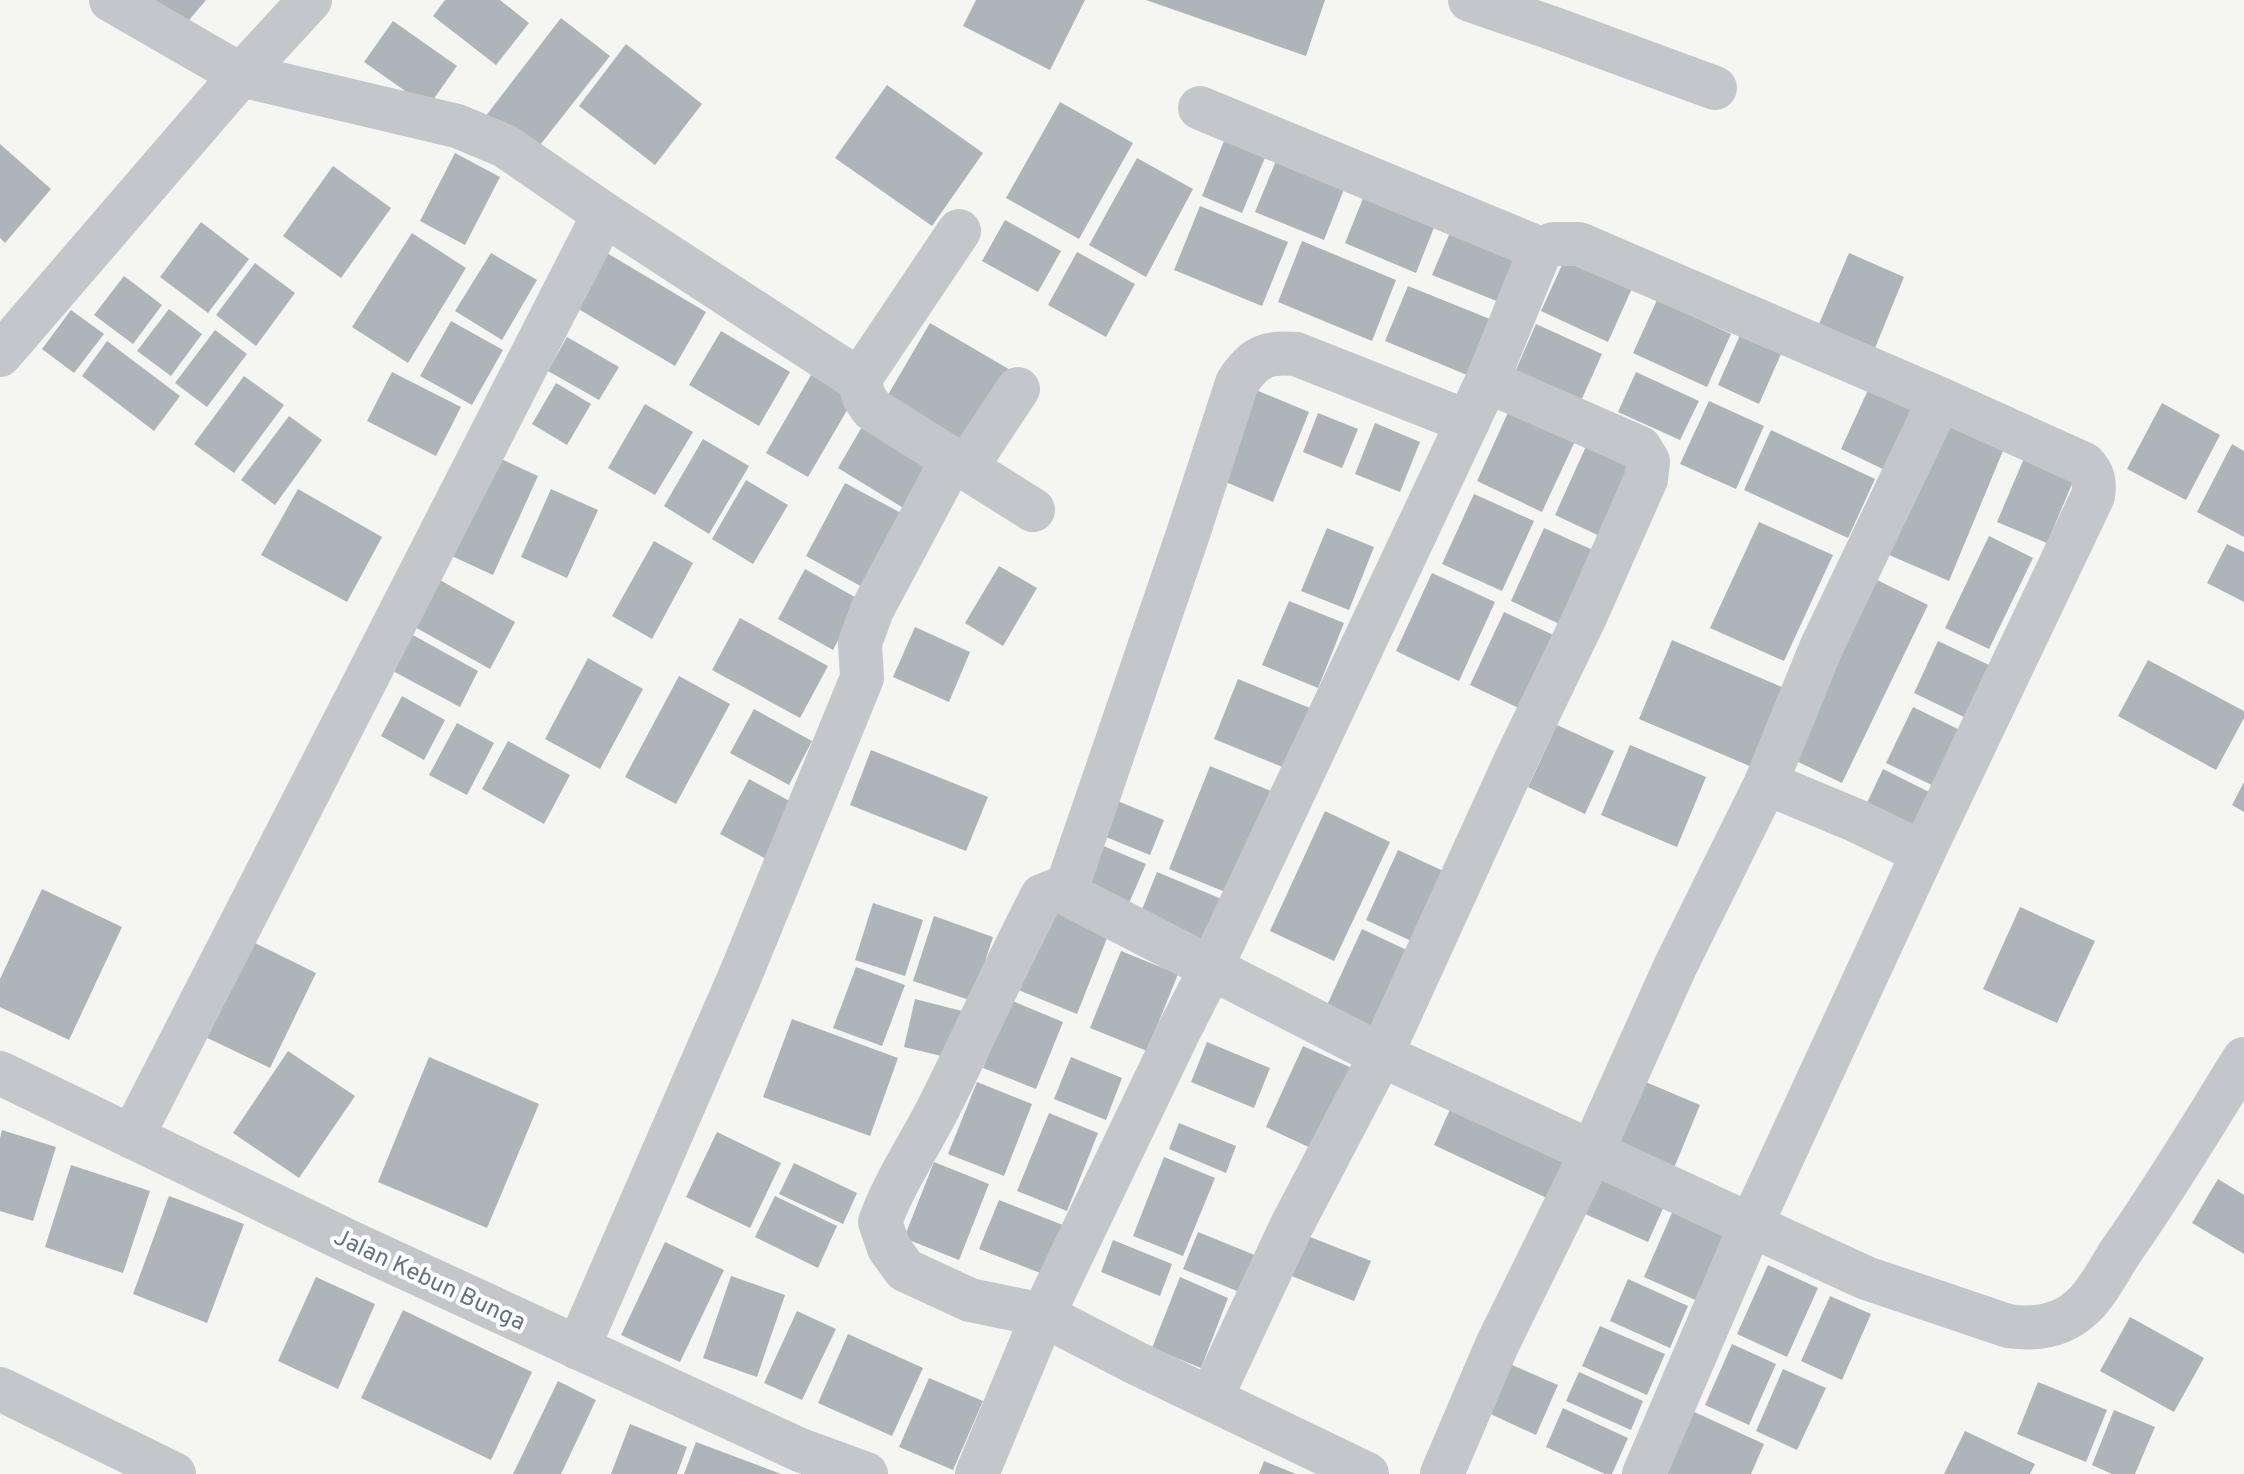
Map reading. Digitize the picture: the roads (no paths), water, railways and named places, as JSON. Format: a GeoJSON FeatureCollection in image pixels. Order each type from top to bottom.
{"type":"FeatureCollection","features":[{"type":"Feature","properties":{"kind":"street"},"geometry":{"type":"LineString","coordinates":[[111,0],[241,75],[457,126],[505,146],[859,380],[872,409],[1033,510]]}},
{"type":"Feature","properties":{"kind":"street"},"geometry":{"type":"LineString","coordinates":[[0,355],[241,75],[310,0]]}},
{"type":"Feature","properties":{"kind":"street"},"geometry":{"type":"LineString","coordinates":[[1470,0],[1715,88]]}},
{"type":"Feature","properties":{"kind":"street"},"geometry":{"type":"LineString","coordinates":[[1200,108],[1541,249],[1553,244],[1579,244],[1940,399],[2084,464],[2091,471],[2093,496],[1751,1225],[1644,1474]]}},
{"type":"Feature","properties":{"kind":"street"},"geometry":{"type":"LineString","coordinates":[[132,1137],[604,214]]}},
{"type":"Feature","properties":{"kind":"street"},"geometry":{"type":"LineString","coordinates":[[859,380],[959,231]]}},
{"type":"Feature","properties":{"kind":"street"},"geometry":{"type":"LineString","coordinates":[[977,1474],[1043,1315],[1211,968],[1468,422],[1541,249]]}},
{"type":"Feature","properties":{"kind":"street"},"geometry":{"type":"LineString","coordinates":[[1065,893],[1237,383],[1248,366],[1278,352],[1296,354],[1468,422]]}},
{"type":"Feature","properties":{"kind":"street"},"geometry":{"type":"LineString","coordinates":[[1211,1398],[1292,1225],[1381,1055],[1585,617],[1649,469],[1643,453],[1633,444],[1487,381]]}},
{"type":"Feature","properties":{"kind":"street"},"geometry":{"type":"LineString","coordinates":[[578,1348],[740,976],[862,678],[860,643],[872,610],[958,464],[1018,389]]}},
{"type":"Feature","properties":{"kind":"street"},"geometry":{"type":"LineString","coordinates":[[1442,1474],[1497,1345],[1592,1152],[1674,969],[1766,783],[1821,648],[1940,399]]}},
{"type":"Feature","properties":{"kind":"street"},"geometry":{"type":"LineString","coordinates":[[1766,783],[1923,853]]}},
{"type":"Feature","properties":{"kind":"street"},"geometry":{"type":"LineString","coordinates":[[1367,1474],[1043,1315],[970,1300],[905,1270],[889,1248],[880,1222],[890,1195],[938,1109],[1011,954],[1042,896],[1057,890],[1065,893],[1381,1055],[1880,1283],[2008,1326],[2027,1329],[2045,1327],[2065,1319],[2084,1306],[2149,1212],[2244,1059]]}},
{"type":"Feature","properties":{"kind":"street","name":"Jalan Kebun Bunga"},"geometry":{"type":"LineString","coordinates":[[0,1073],[340,1238],[800,1450],[866,1474]]}},
{"type":"Feature","properties":{"kind":"street"},"geometry":{"type":"LineString","coordinates":[[0,1389],[174,1474]]}}]}
